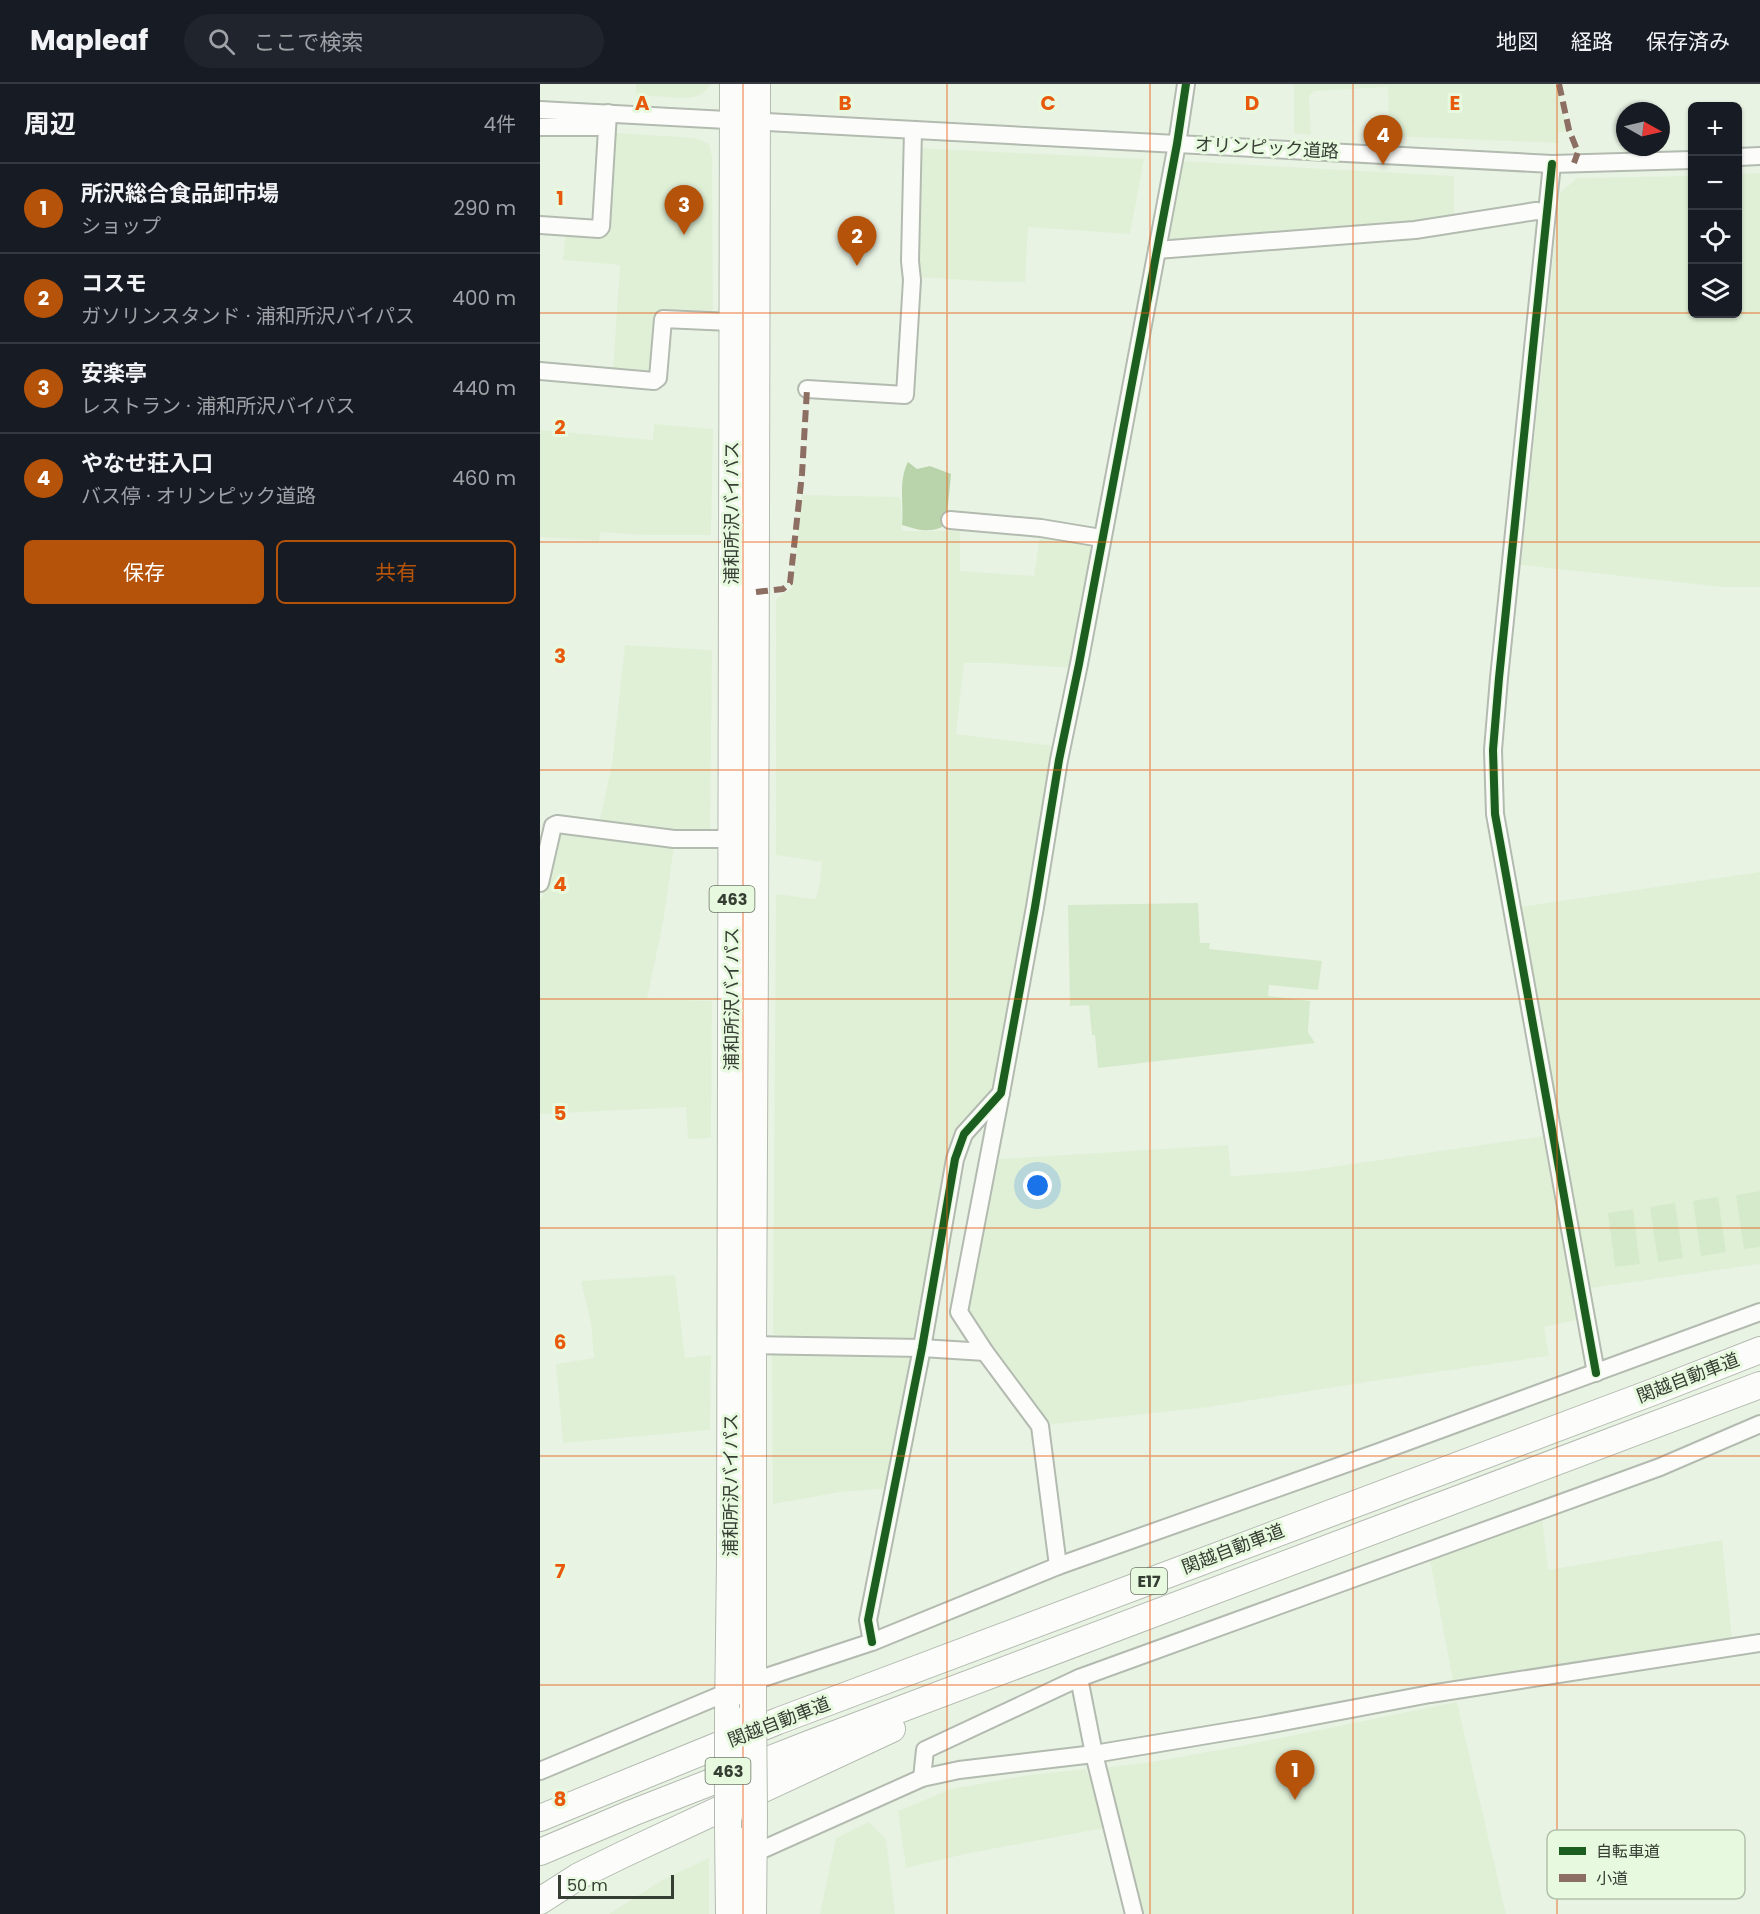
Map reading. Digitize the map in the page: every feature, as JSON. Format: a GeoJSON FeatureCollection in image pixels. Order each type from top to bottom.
{"type":"FeatureCollection","features":[{"type":"Feature","properties":{"kind":"highway","name":"浦和所沢バイパス"},"geometry":{"type":"LineString","coordinates":[[733,84],[745,121],[753,1345],[753,1914]]}},
{"type":"Feature","properties":{"kind":"highway","name":"浦和所沢バイパス"},"geometry":{"type":"LineString","coordinates":[[729,1914],[731,322],[745,121],[757,84]]}},
{"type":"Feature","properties":{"kind":"highway","name":"関越自動車道"},"geometry":{"type":"LineString","coordinates":[[546,1815],[778,1721],[1760,1350]]}},
{"type":"Feature","properties":{"kind":"highway","name":"関越自動車道"},"geometry":{"type":"LineString","coordinates":[[540,1852],[632,1813],[789,1752],[1760,1385]]}},
{"type":"Feature","properties":{"kind":"highway"},"geometry":{"type":"LineString","coordinates":[[540,1901],[579,1876],[624,1854],[1080,1642]]}},
{"type":"Feature","properties":{"kind":"street"},"geometry":{"type":"LineString","coordinates":[[1058,1566],[1040,1426],[985,1352],[959,1312],[1035,907],[1059,760],[1177,144],[1186,84]]}},
{"type":"Feature","properties":{"kind":"street"},"geometry":{"type":"LineString","coordinates":[[540,110],[608,120]]}},
{"type":"Feature","properties":{"kind":"street","name":"オリンピック道路"},"geometry":{"type":"LineString","coordinates":[[608,120],[745,121],[1552,164],[1688,160]]}},
{"type":"Feature","properties":{"kind":"street"},"geometry":{"type":"LineString","coordinates":[[540,127],[608,120]]}},
{"type":"Feature","properties":{"kind":"street"},"geometry":{"type":"LineString","coordinates":[[540,225],[599,229],[601,227],[608,120]]}},
{"type":"Feature","properties":{"kind":"street"},"geometry":{"type":"LineString","coordinates":[[807,389],[904,395],[912,280],[910,261],[914,130]]}},
{"type":"Feature","properties":{"kind":"street"},"geometry":{"type":"LineString","coordinates":[[1742,157],[1760,156]]}},
{"type":"Feature","properties":{"kind":"street"},"geometry":{"type":"LineString","coordinates":[[1552,164],[1499,678],[1493,750],[1495,814],[1596,1373]]}},
{"type":"Feature","properties":{"kind":"street"},"geometry":{"type":"LineString","coordinates":[[1157,250],[1415,230],[1536,211],[1547,212]]}},
{"type":"Feature","properties":{"kind":"street"},"geometry":{"type":"LineString","coordinates":[[540,371],[654,381],[658,378],[664,317],[731,322]]}},
{"type":"Feature","properties":{"kind":"street"},"geometry":{"type":"LineString","coordinates":[[950,520],[1041,528],[1101,538]]}},
{"type":"Feature","properties":{"kind":"street"},"geometry":{"type":"LineString","coordinates":[[540,883],[553,826],[557,824],[674,839],[732,839]]}},
{"type":"Feature","properties":{"kind":"street"},"geometry":{"type":"LineString","coordinates":[[872,1642],[868,1620],[922,1348],[955,1159],[964,1134],[1000,1093]]}},
{"type":"Feature","properties":{"kind":"street"},"geometry":{"type":"LineString","coordinates":[[754,1693],[1058,1566],[1760,1312]]}},
{"type":"Feature","properties":{"kind":"street"},"geometry":{"type":"LineString","coordinates":[[753,1345],[922,1348],[985,1352]]}},
{"type":"Feature","properties":{"kind":"street"},"geometry":{"type":"LineString","coordinates":[[922,1778],[925,1750],[1079,1678],[1659,1467],[1760,1424]]}},
{"type":"Feature","properties":{"kind":"street"},"geometry":{"type":"LineString","coordinates":[[728,1864],[922,1778],[959,1770],[1094,1754],[1430,1694],[1760,1643]]}},
{"type":"Feature","properties":{"kind":"street"},"geometry":{"type":"LineString","coordinates":[[1079,1678],[1094,1754],[1134,1914]]}},
{"type":"Feature","properties":{"kind":"street"},"geometry":{"type":"LineString","coordinates":[[540,1771],[728,1703]]}},
{"type":"Feature","properties":{"kind":"shaded area"},"geometry":{"type":"Polygon","coordinates":[[[636,84],[711,84],[703,93],[694,97],[682,98],[636,95],[636,84]]]}},
{"type":"Feature","properties":{"kind":"shaded area"},"geometry":{"type":"Polygon","coordinates":[[[1294,84],[1557,84],[1567,131],[1557,133],[1559,143],[1389,136],[1388,87],[1314,91],[1309,96],[1311,135],[1294,133],[1294,84]]]}},
{"type":"Feature","properties":{"kind":"shaded area"},"geometry":{"type":"Polygon","coordinates":[[[617,133],[695,138],[709,144],[712,157],[713,309],[705,315],[659,311],[656,316],[651,371],[646,376],[613,372],[620,265],[563,260],[566,231],[606,235],[611,138],[617,133]]]}},
{"type":"Feature","properties":{"kind":"shaded area"},"geometry":{"type":"Polygon","coordinates":[[[917,148],[1144,159],[1130,234],[1028,227],[1025,282],[916,277],[917,148]]]}},
{"type":"Feature","properties":{"kind":"shaded area"},"geometry":{"type":"Polygon","coordinates":[[[1181,161],[1454,176],[1454,218],[1171,244],[1165,240],[1181,161]]]}},
{"type":"Feature","properties":{"kind":"shaded area"},"geometry":{"type":"Polygon","coordinates":[[[1760,173],[1760,587],[1722,587],[1521,565],[1560,193],[1577,178],[1688,176],[1688,318],[1742,318],[1742,174],[1760,173]]]}},
{"type":"Feature","properties":{"kind":"shaded area"},"geometry":{"type":"Polygon","coordinates":[[[654,424],[713,429],[711,535],[644,535],[600,532],[599,541],[540,537],[540,430],[653,440],[654,424]]]}},
{"type":"Feature","properties":{"kind":"shaded area"},"geometry":{"type":"Polygon","coordinates":[[[802,495],[899,497],[902,531],[960,531],[960,571],[1034,576],[1040,534],[1091,542],[1095,548],[1075,668],[964,663],[956,734],[1055,746],[994,1090],[962,1129],[919,1336],[914,1343],[824,1342],[773,1334],[776,894],[816,899],[822,862],[776,855],[776,599],[792,588],[802,495]]]}},
{"type":"Feature","properties":{"kind":"shaded area"},"geometry":{"type":"Polygon","coordinates":[[[625,645],[712,650],[710,833],[675,834],[599,824],[612,764],[625,645]]]}},
{"type":"Feature","properties":{"kind":"shaded area"},"geometry":{"type":"Polygon","coordinates":[[[561,830],[674,847],[663,923],[647,999],[712,1001],[711,1138],[688,1139],[686,1107],[540,1114],[540,898],[542,898],[556,833],[561,830]]]}},
{"type":"Feature","properties":{"kind":"shaded area"},"geometry":{"type":"Polygon","coordinates":[[[1760,872],[1760,1264],[1591,1288],[1518,907],[1760,872]]]}},
{"type":"Feature","properties":{"kind":"shaded area"},"geometry":{"type":"Polygon","coordinates":[[[1198,903],[1200,943],[1210,943],[1209,949],[1322,961],[1318,990],[1269,985],[1268,996],[1310,1001],[1308,1032],[1315,1043],[1098,1068],[1089,1005],[1070,1006],[1068,905],[1198,903]]]}},
{"type":"Feature","properties":{"kind":"shaded area"},"geometry":{"type":"Polygon","coordinates":[[[1543,1136],[1577,1320],[1544,1327],[1549,1356],[1209,1407],[1045,1425],[969,1309],[999,1159],[1228,1145],[1231,1176],[1304,1171],[1543,1136]]]}},
{"type":"Feature","properties":{"kind":"shaded area"},"geometry":{"type":"Polygon","coordinates":[[[1760,1191],[1760,1247],[1744,1249],[1736,1195],[1760,1191]]]}},
{"type":"Feature","properties":{"kind":"shaded area"},"geometry":{"type":"Polygon","coordinates":[[[1718,1197],[1726,1252],[1701,1256],[1693,1201],[1718,1197]]]}},
{"type":"Feature","properties":{"kind":"shaded area"},"geometry":{"type":"Polygon","coordinates":[[[1675,1203],[1683,1258],[1658,1262],[1650,1207],[1675,1203]]]}},
{"type":"Feature","properties":{"kind":"shaded area"},"geometry":{"type":"Polygon","coordinates":[[[1633,1209],[1640,1264],[1615,1267],[1608,1213],[1633,1209]]]}},
{"type":"Feature","properties":{"kind":"shaded area"},"geometry":{"type":"Polygon","coordinates":[[[675,1275],[685,1358],[711,1355],[710,1430],[563,1443],[556,1364],[594,1358],[591,1323],[581,1281],[675,1275]]]}},
{"type":"Feature","properties":{"kind":"shaded area"},"geometry":{"type":"Polygon","coordinates":[[[772,1355],[914,1358],[891,1488],[841,1492],[773,1504],[772,1355]]]}},
{"type":"Feature","properties":{"kind":"shaded area"},"geometry":{"type":"Polygon","coordinates":[[[1542,1516],[1548,1570],[1722,1540],[1732,1638],[1453,1681],[1430,1560],[1542,1516]]]}},
{"type":"Feature","properties":{"kind":"shaded area"},"geometry":{"type":"Polygon","coordinates":[[[1457,1702],[1506,1914],[1138,1914],[1102,1768],[1230,1748],[1457,1702]]]}},
{"type":"Feature","properties":{"kind":"shaded area"},"geometry":{"type":"Polygon","coordinates":[[[1085,1769],[1094,1784],[1104,1828],[965,1854],[906,1868],[898,1811],[951,1789],[1030,1775],[1085,1769]]]}},
{"type":"Feature","properties":{"kind":"shaded area"},"geometry":{"type":"Polygon","coordinates":[[[869,1822],[886,1840],[895,1914],[820,1914],[836,1838],[869,1822]]]}},
{"type":"Feature","properties":{"kind":"shaded area"},"geometry":{"type":"Polygon","coordinates":[[[709,1858],[709,1914],[609,1914],[664,1879],[709,1858]]]}},
{"type":"Feature","properties":{"kind":"green space"},"geometry":{"type":"Polygon","coordinates":[[[908,462],[917,469],[930,466],[951,474],[946,525],[930,530],[919,530],[902,525],[902,485],[908,462]]]}},
{"type":"Feature","properties":{"kind":"marked path"},"geometry":{"type":"LineString","coordinates":[[1559,84],[1569,130],[1578,152],[1574,163]]}},
{"type":"Feature","properties":{"kind":"marked path"},"geometry":{"type":"LineString","coordinates":[[756,592],[783,589],[790,583],[802,474],[807,389]]}},
{"type":"Feature","properties":{"kind":"cycle path"},"geometry":{"type":"LineString","coordinates":[[872,1642],[868,1620],[922,1348],[955,1159],[964,1134],[1001,1093],[1059,760],[1177,144],[1186,84]]}},
{"type":"Feature","properties":{"kind":"cycle path"},"geometry":{"type":"LineString","coordinates":[[1552,164],[1499,678],[1493,750],[1495,814],[1596,1373]]}},
{"type":"Feature","properties":{"kind":"place","name":"やなせ荘入口"},"geometry":{"type":"Point","coordinates":[1383,165]}},
{"type":"Feature","properties":{"kind":"place","name":"安楽亭"},"geometry":{"type":"Point","coordinates":[684,235]}},
{"type":"Feature","properties":{"kind":"place","name":"コスモ"},"geometry":{"type":"Point","coordinates":[857,266]}},
{"type":"Feature","properties":{"kind":"place","name":"所沢総合食品卸市場"},"geometry":{"type":"Point","coordinates":[1295,1800]}}]}
